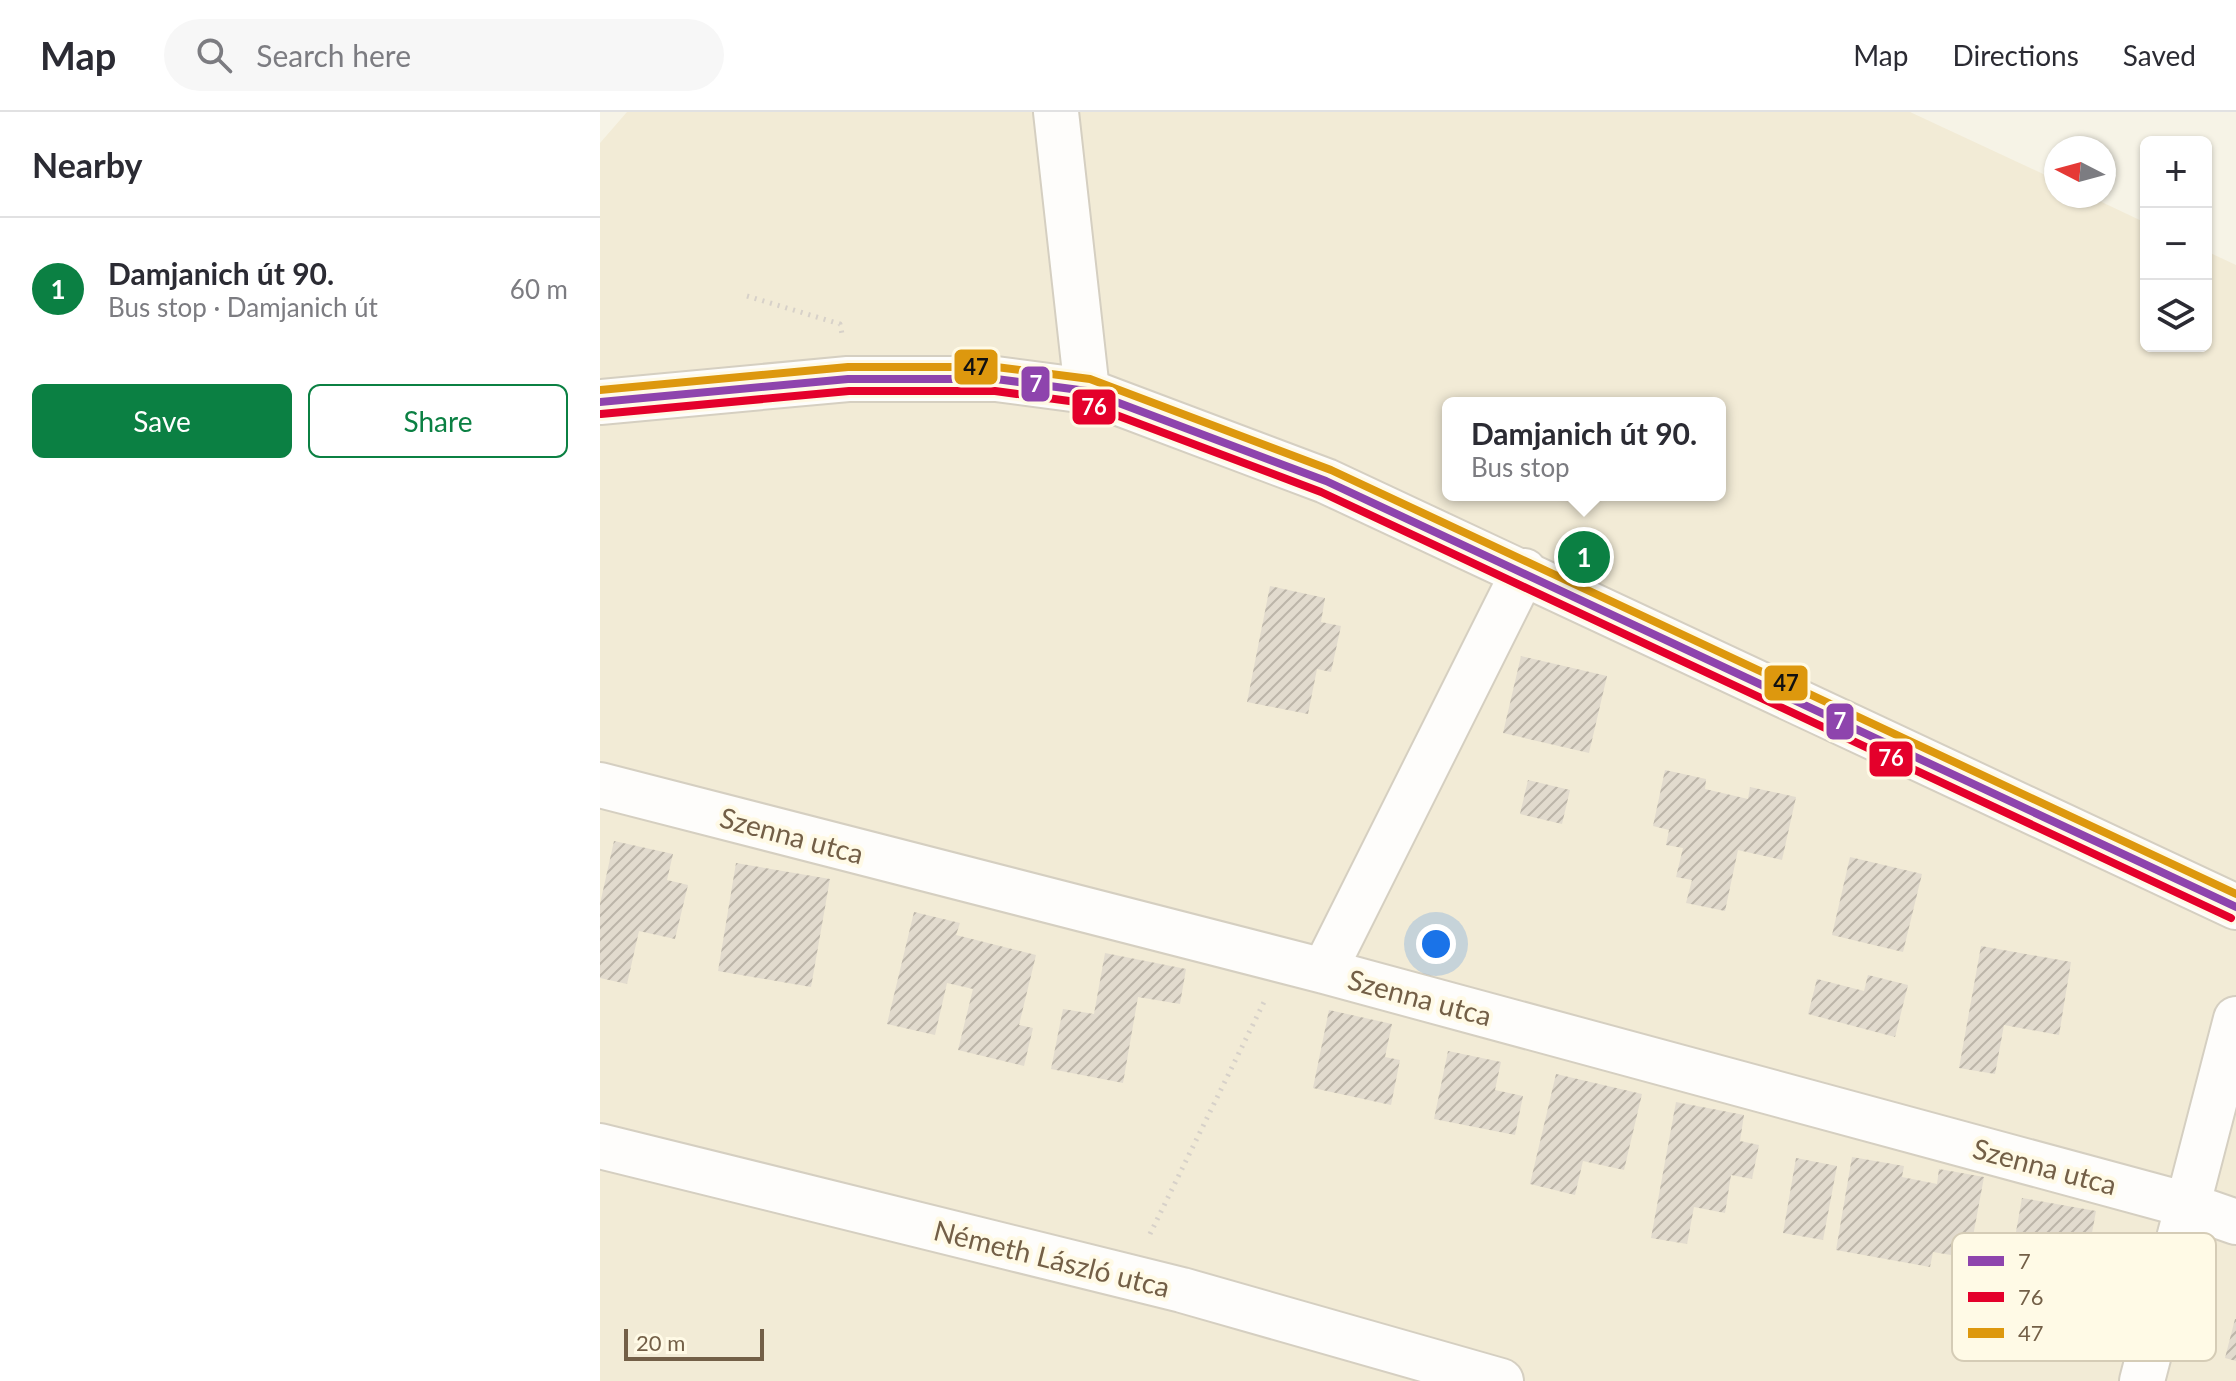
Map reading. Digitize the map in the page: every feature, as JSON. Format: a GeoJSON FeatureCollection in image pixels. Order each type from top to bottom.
{"type":"FeatureCollection","features":[{"type":"Feature","properties":{"kind":"street"},"geometry":{"type":"LineString","coordinates":[[1056,112],[1087,391]]}},
{"type":"Feature","properties":{"kind":"street"},"geometry":{"type":"LineString","coordinates":[[600,402],[848,379],[996,379],[1087,391],[1326,481],[1524,571],[2236,907]]}},
{"type":"Feature","properties":{"kind":"street"},"geometry":{"type":"LineString","coordinates":[[1304,966],[1524,571]]}},
{"type":"Feature","properties":{"kind":"street","name":"Szenna utca"},"geometry":{"type":"LineString","coordinates":[[600,785],[1304,966],[2187,1205],[2236,1222]]}},
{"type":"Feature","properties":{"kind":"street"},"geometry":{"type":"LineString","coordinates":[[2180,1233],[2236,1019]]}},
{"type":"Feature","properties":{"kind":"street","name":"Németh László utca"},"geometry":{"type":"LineString","coordinates":[[600,1146],[1129,1278],[1501,1381]]}},
{"type":"Feature","properties":{"kind":"street"},"geometry":{"type":"LineString","coordinates":[[2142,1381],[2147,1361]]}},
{"type":"Feature","properties":{"kind":"path"},"geometry":{"type":"LineString","coordinates":[[747,296],[840,324],[848,379]]}},
{"type":"Feature","properties":{"kind":"path"},"geometry":{"type":"LineString","coordinates":[[1129,1278],[1304,966]]}},
{"type":"Feature","properties":{"kind":"shaded area"},"geometry":{"type":"Polygon","coordinates":[[[627,112],[1910,112],[2044,174],[2044,208],[2114,208],[2140,220],[2140,352],[2212,352],[2212,254],[2236,265],[2236,1381],[600,1381],[600,143],[627,112]]]}},
{"type":"Feature","properties":{"kind":"building"},"geometry":{"type":"Polygon","coordinates":[[[1270,586],[1325,598],[1321,622],[1341,626],[1331,672],[1317,669],[1308,714],[1247,702],[1270,586]]]}},
{"type":"Feature","properties":{"kind":"building"},"geometry":{"type":"Polygon","coordinates":[[[1521,656],[1607,676],[1589,753],[1503,733],[1521,656]]]}},
{"type":"Feature","properties":{"kind":"building"},"geometry":{"type":"Polygon","coordinates":[[[1665,770],[1706,779],[1705,789],[1748,799],[1750,787],[1796,797],[1782,860],[1738,850],[1725,911],[1686,903],[1692,880],[1676,877],[1683,848],[1666,845],[1669,830],[1653,826],[1665,770]]]}},
{"type":"Feature","properties":{"kind":"building"},"geometry":{"type":"Polygon","coordinates":[[[1528,780],[1570,790],[1562,824],[1520,814],[1528,780]]]}},
{"type":"Feature","properties":{"kind":"building"},"geometry":{"type":"Polygon","coordinates":[[[614,841],[673,854],[667,880],[688,885],[675,939],[639,931],[627,984],[600,978],[600,904],[614,841]]]}},
{"type":"Feature","properties":{"kind":"building"},"geometry":{"type":"Polygon","coordinates":[[[1850,857],[1922,874],[1903,952],[1832,935],[1850,857]]]}},
{"type":"Feature","properties":{"kind":"building"},"geometry":{"type":"Polygon","coordinates":[[[736,863],[830,879],[811,987],[718,971],[736,863]]]}},
{"type":"Feature","properties":{"kind":"building"},"geometry":{"type":"Polygon","coordinates":[[[914,912],[960,923],[956,935],[1036,955],[1019,1025],[1033,1028],[1024,1066],[958,1050],[973,989],[947,983],[935,1035],[887,1024],[914,912]]]}},
{"type":"Feature","properties":{"kind":"building"},"geometry":{"type":"Polygon","coordinates":[[[1981,946],[2071,962],[2059,1035],[2004,1025],[1995,1074],[1959,1068],[1981,946]]]}},
{"type":"Feature","properties":{"kind":"building"},"geometry":{"type":"Polygon","coordinates":[[[1105,953],[1186,969],[1180,1004],[1138,997],[1123,1083],[1051,1069],[1063,1009],[1094,1014],[1105,953]]]}},
{"type":"Feature","properties":{"kind":"building"},"geometry":{"type":"Polygon","coordinates":[[[1868,975],[1908,985],[1895,1037],[1808,1014],[1817,979],[1864,991],[1868,975]]]}},
{"type":"Feature","properties":{"kind":"building"},"geometry":{"type":"Polygon","coordinates":[[[1329,1010],[1392,1024],[1385,1057],[1400,1060],[1391,1105],[1313,1088],[1329,1010]]]}},
{"type":"Feature","properties":{"kind":"building"},"geometry":{"type":"Polygon","coordinates":[[[1448,1051],[1501,1062],[1495,1090],[1523,1096],[1515,1135],[1434,1119],[1448,1051]]]}},
{"type":"Feature","properties":{"kind":"building"},"geometry":{"type":"Polygon","coordinates":[[[1556,1074],[1642,1094],[1624,1170],[1583,1161],[1575,1195],[1530,1184],[1556,1074]]]}},
{"type":"Feature","properties":{"kind":"building"},"geometry":{"type":"Polygon","coordinates":[[[1676,1102],[1744,1115],[1740,1141],[1759,1145],[1752,1179],[1731,1175],[1725,1213],[1694,1207],[1687,1244],[1651,1238],[1676,1102]]]}},
{"type":"Feature","properties":{"kind":"building"},"geometry":{"type":"Polygon","coordinates":[[[1852,1157],[1904,1166],[1902,1177],[1937,1184],[1939,1169],[1984,1177],[1974,1233],[1952,1233],[1952,1255],[1933,1252],[1930,1267],[1836,1250],[1852,1157]]]}},
{"type":"Feature","properties":{"kind":"building"},"geometry":{"type":"Polygon","coordinates":[[[1796,1158],[1837,1166],[1823,1240],[1783,1233],[1796,1158]]]}},
{"type":"Feature","properties":{"kind":"building"},"geometry":{"type":"Polygon","coordinates":[[[2022,1198],[2096,1211],[2092,1233],[2016,1233],[2022,1198]]]}},
{"type":"Feature","properties":{"kind":"building"},"geometry":{"type":"Polygon","coordinates":[[[2236,1319],[2236,1361],[2225,1358],[2236,1319]]]}},
{"type":"Feature","properties":{"kind":"transit line","name":"47"},"geometry":{"type":"LineString","coordinates":[[600,390],[848,367],[996,367],[1090,379],[1331,470],[2236,894]]}},
{"type":"Feature","properties":{"kind":"transit line","name":"7"},"geometry":{"type":"LineString","coordinates":[[600,402],[848,379],[996,379],[1087,391],[1326,481],[2236,907]]}},
{"type":"Feature","properties":{"kind":"transit line","name":"76"},"geometry":{"type":"LineString","coordinates":[[601,414],[849,391],[995,391],[1084,403],[1321,492],[2231,918]]}},
{"type":"Feature","properties":{"kind":"place","name":"Damjanich út 90."},"geometry":{"type":"Point","coordinates":[1584,557]}}]}
